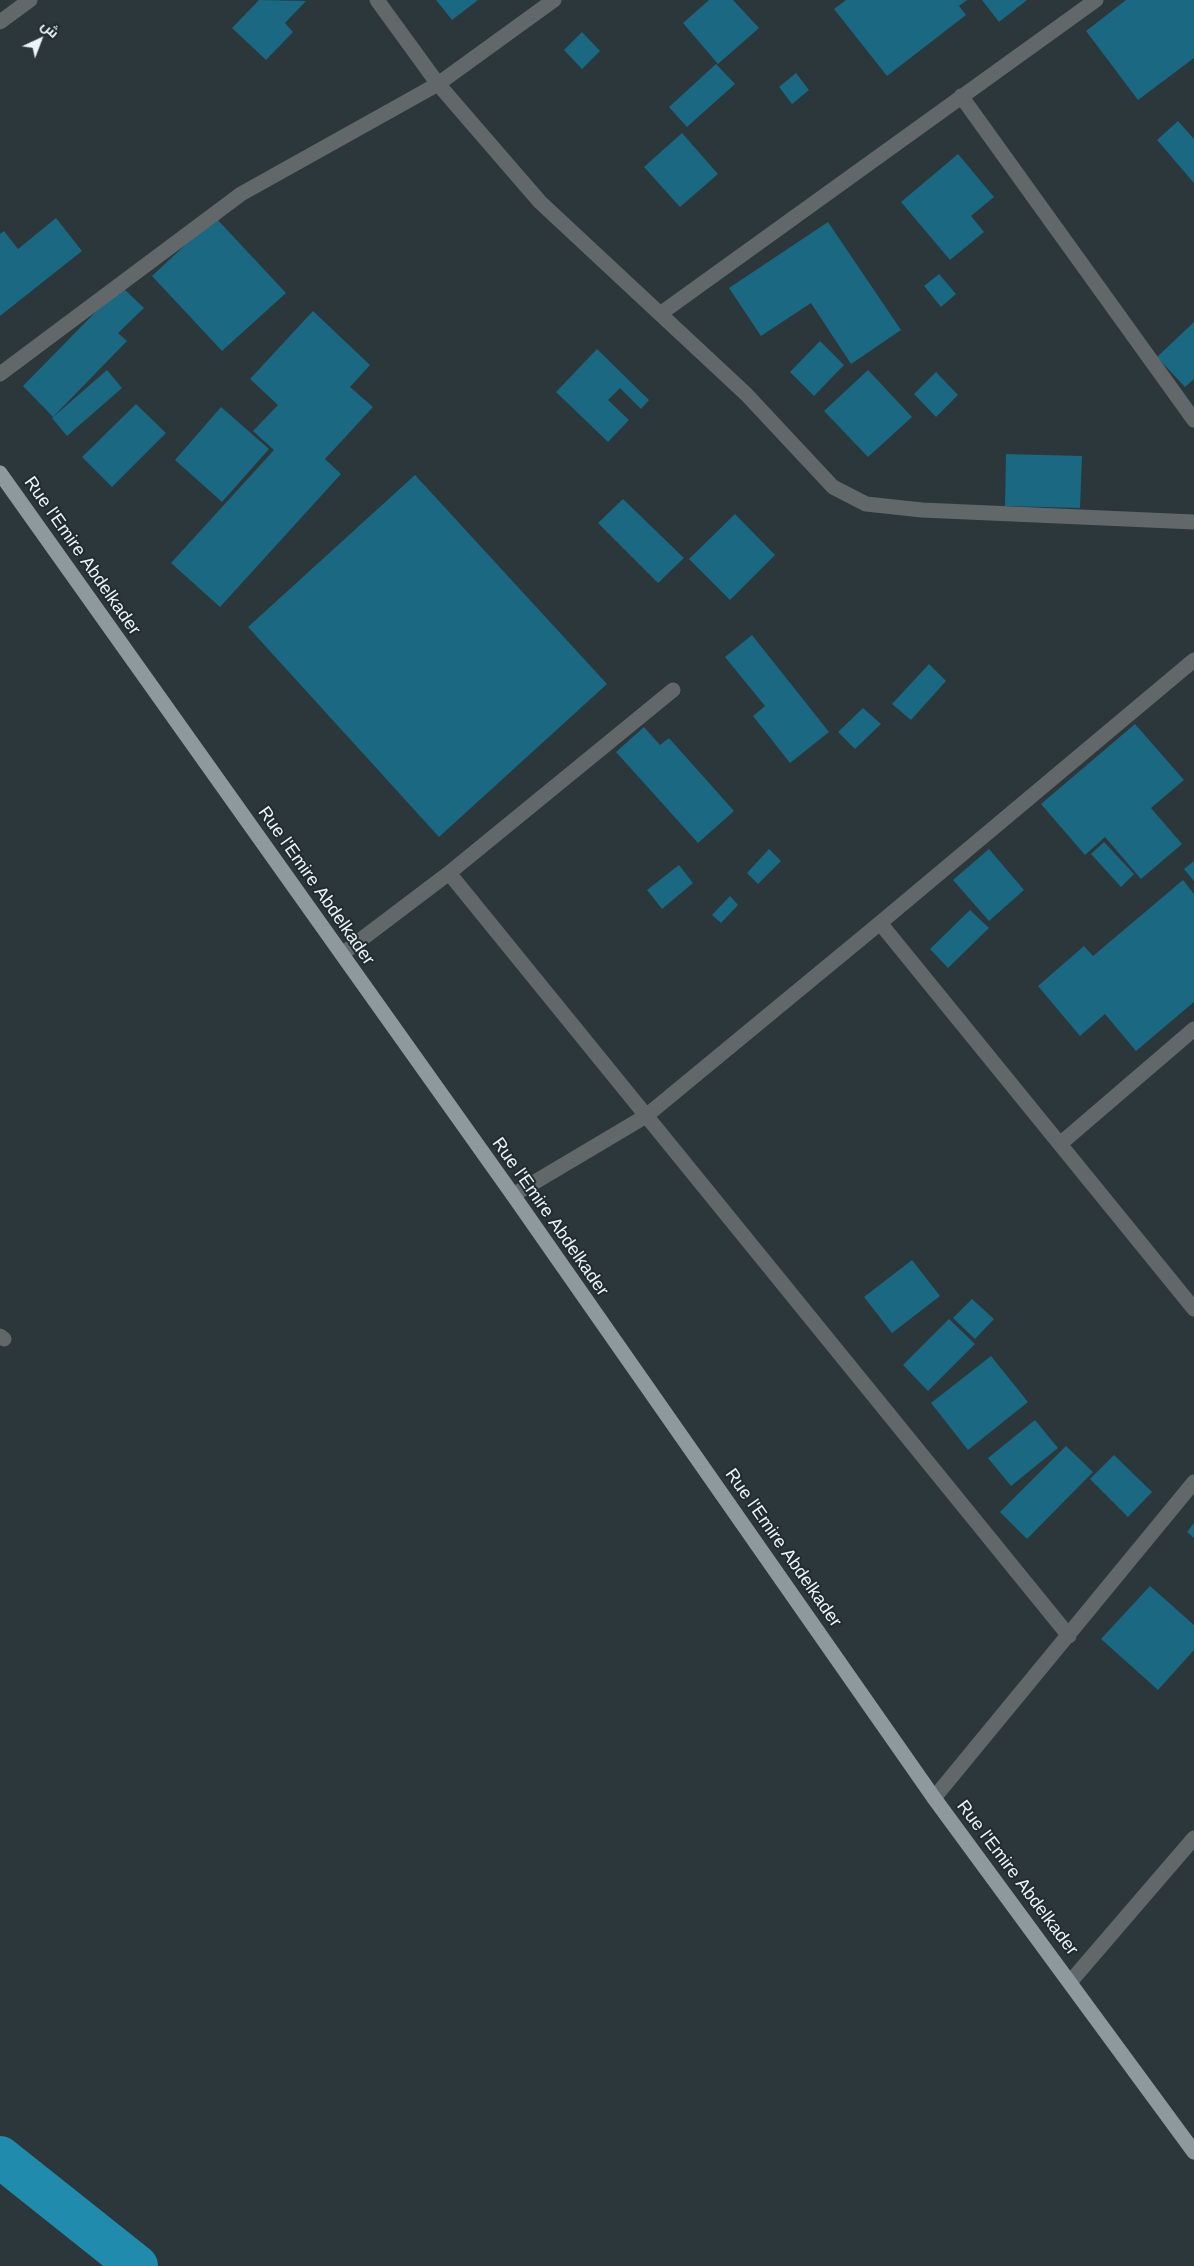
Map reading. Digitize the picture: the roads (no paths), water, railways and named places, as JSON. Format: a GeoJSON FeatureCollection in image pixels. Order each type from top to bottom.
{"type":"FeatureCollection","features":[{"type":"Feature","properties":{"kind":"main road","name":"Rue l'Emire Abdelkader"},"geometry":{"type":"LineString","coordinates":[[0,473],[513,1195],[934,1798],[1071,1981],[1194,2152]]}},
{"type":"Feature","properties":{"kind":"street"},"geometry":{"type":"LineString","coordinates":[[0,22],[30,0]]}},
{"type":"Feature","properties":{"kind":"street"},"geometry":{"type":"LineString","coordinates":[[378,0],[438,84],[540,202],[746,394],[833,487],[866,504],[922,510],[1194,522]]}},
{"type":"Feature","properties":{"kind":"street"},"geometry":{"type":"LineString","coordinates":[[0,374],[242,194],[438,84],[554,0]]}},
{"type":"Feature","properties":{"kind":"street"},"geometry":{"type":"LineString","coordinates":[[660,314],[1096,0]]}},
{"type":"Feature","properties":{"kind":"street"},"geometry":{"type":"LineString","coordinates":[[961,96],[1194,420]]}},
{"type":"Feature","properties":{"kind":"street"},"geometry":{"type":"LineString","coordinates":[[513,1195],[646,1116],[880,924],[1194,660]]}},
{"type":"Feature","properties":{"kind":"street"},"geometry":{"type":"LineString","coordinates":[[342,954],[449,873],[673,690]]}},
{"type":"Feature","properties":{"kind":"street"},"geometry":{"type":"LineString","coordinates":[[449,873],[1069,1636]]}},
{"type":"Feature","properties":{"kind":"street"},"geometry":{"type":"LineString","coordinates":[[880,924],[1194,1309]]}},
{"type":"Feature","properties":{"kind":"street"},"geometry":{"type":"LineString","coordinates":[[1060,1144],[1194,1030]]}},
{"type":"Feature","properties":{"kind":"street"},"geometry":{"type":"LineString","coordinates":[[934,1798],[1194,1482]]}},
{"type":"Feature","properties":{"kind":"street"},"geometry":{"type":"LineString","coordinates":[[1071,1981],[1194,1838]]}},
{"type":"Feature","properties":{"kind":"waterway"},"geometry":{"type":"LineString","coordinates":[[0,2157],[137,2266]]}}]}
